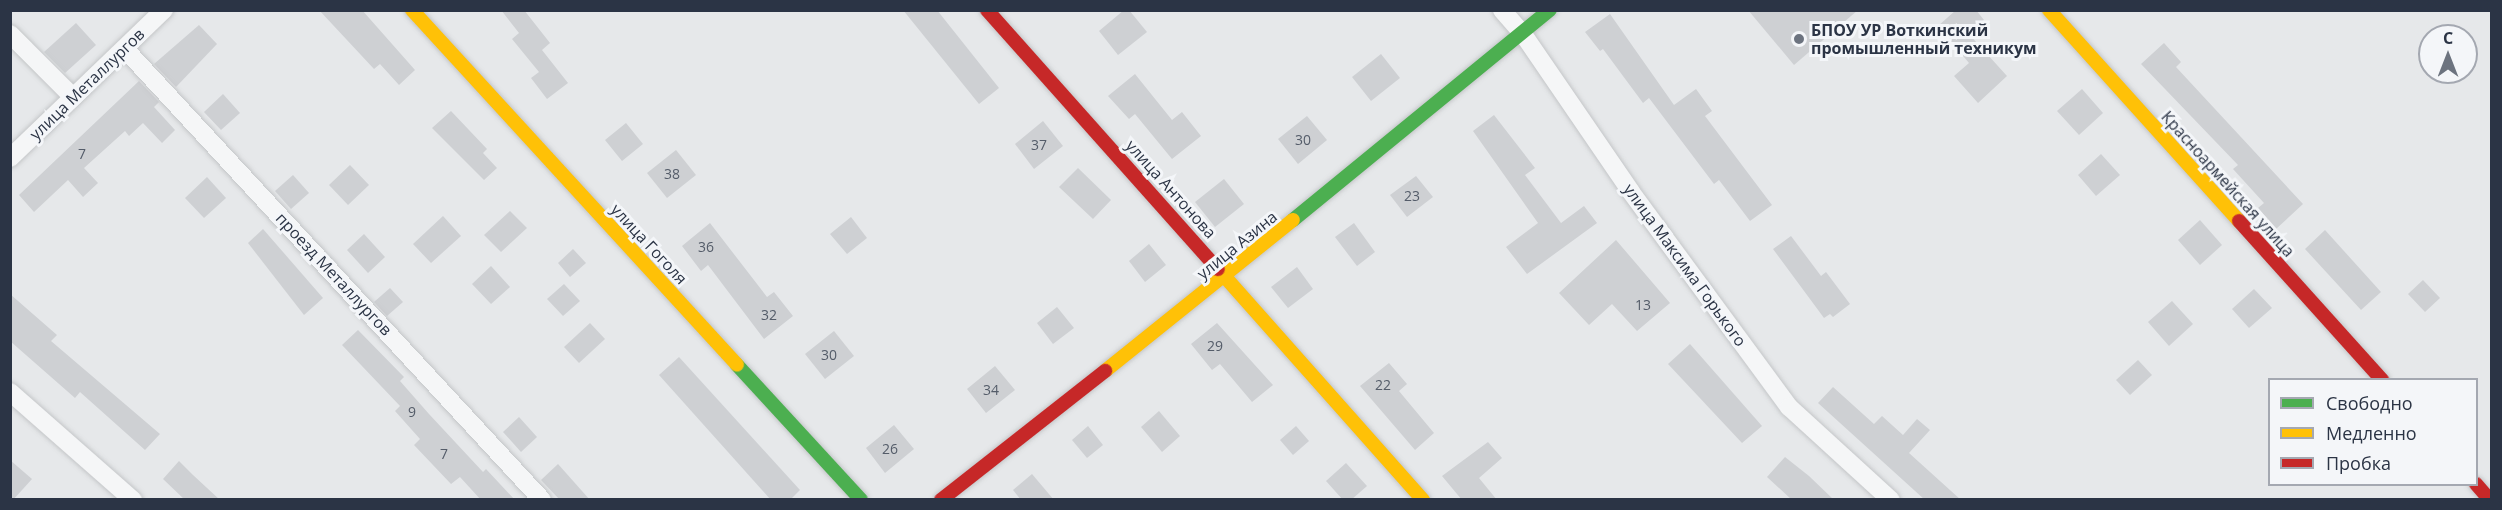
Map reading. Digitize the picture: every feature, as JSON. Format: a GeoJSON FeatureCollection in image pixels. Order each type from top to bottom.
{"type":"FeatureCollection","features":[{"type":"Feature","properties":{"kind":"street","name":"улица Металлургов"},"geometry":{"type":"LineString","coordinates":[[10,158],[164,10]]}},
{"type":"Feature","properties":{"kind":"street","name":"улица Гоголя"},"geometry":{"type":"LineString","coordinates":[[412,10],[861,500]]}},
{"type":"Feature","properties":{"kind":"street","name":"улица Антонова"},"geometry":{"type":"LineString","coordinates":[[987,10],[1226,275],[1423,500]]}},
{"type":"Feature","properties":{"kind":"street","name":"улица Максима Горького"},"geometry":{"type":"LineString","coordinates":[[1502,10],[1523,34],[1631,192],[1789,406],[1891,500]]}},
{"type":"Feature","properties":{"kind":"street","name":"улица Азина"},"geometry":{"type":"LineString","coordinates":[[941,500],[1226,275],[1550,10]]}},
{"type":"Feature","properties":{"kind":"street","name":"Красноармейская улица"},"geometry":{"type":"LineString","coordinates":[[2049,10],[2380,378]]}},
{"type":"Feature","properties":{"kind":"street"},"geometry":{"type":"LineString","coordinates":[[10,34],[73,97]]}},
{"type":"Feature","properties":{"kind":"street","name":"проезд Металлургов"},"geometry":{"type":"LineString","coordinates":[[125,49],[543,500]]}},
{"type":"Feature","properties":{"kind":"street"},"geometry":{"type":"LineString","coordinates":[[10,392],[133,500]]}},
{"type":"Feature","properties":{"kind":"street"},"geometry":{"type":"LineString","coordinates":[[2478,486],[2490,500]]}},
{"type":"Feature","properties":{"kind":"building"},"geometry":{"type":"Polygon","coordinates":[[[319,10],[362,10],[415,70],[399,85],[380,64],[374,69],[319,10]]]}},
{"type":"Feature","properties":{"kind":"building"},"geometry":{"type":"Polygon","coordinates":[[[501,10],[524,10],[550,43],[542,50],[568,83],[547,99],[531,78],[539,72],[512,39],[519,33],[501,10]]]}},
{"type":"Feature","properties":{"kind":"building"},"geometry":{"type":"Polygon","coordinates":[[[903,10],[937,10],[999,88],[979,104],[903,10]]]}},
{"type":"Feature","properties":{"kind":"building"},"geometry":{"type":"Polygon","coordinates":[[[1124,10],[1129,10],[1147,32],[1118,55],[1099,31],[1124,10]]]}},
{"type":"Feature","properties":{"kind":"building","name":"БПОУ УР Воткинский промышленный техникум"},"geometry":{"type":"Polygon","coordinates":[[[1748,10],[1858,10],[1794,65],[1748,10]]]}},
{"type":"Feature","properties":{"kind":"building"},"geometry":{"type":"Polygon","coordinates":[[[1956,10],[1976,10],[1984,20],[1968,33],[2007,76],[1978,103],[1954,76],[1969,63],[1938,26],[1956,10]]]}},
{"type":"Feature","properties":{"kind":"building"},"geometry":{"type":"Polygon","coordinates":[[[1610,14],[1674,105],[1696,89],[1712,111],[1705,116],[1772,205],[1750,221],[1719,180],[1714,184],[1649,98],[1643,103],[1603,49],[1600,51],[1585,32],[1610,14]]]}},
{"type":"Feature","properties":{"kind":"building"},"geometry":{"type":"Polygon","coordinates":[[[76,23],[96,45],[65,73],[44,52],[76,23]]]}},
{"type":"Feature","properties":{"kind":"building"},"geometry":{"type":"Polygon","coordinates":[[[199,25],[217,44],[176,87],[154,64],[199,25]]]}},
{"type":"Feature","properties":{"kind":"building"},"geometry":{"type":"Polygon","coordinates":[[[2164,43],[2181,62],[2176,67],[2303,204],[2276,229],[2258,208],[2264,203],[2233,169],[2238,165],[2141,64],[2164,43]]]}},
{"type":"Feature","properties":{"kind":"building"},"geometry":{"type":"Polygon","coordinates":[[[1381,54],[1400,78],[1371,101],[1352,77],[1381,54]]]}},
{"type":"Feature","properties":{"kind":"building"},"geometry":{"type":"Polygon","coordinates":[[[1135,74],[1172,120],[1182,112],[1201,136],[1172,159],[1135,114],[1129,119],[1108,96],[1135,74]]]}},
{"type":"Feature","properties":{"kind":"building"},"geometry":{"type":"Polygon","coordinates":[[[139,81],[159,102],[154,107],[175,130],[162,143],[143,123],[129,136],[125,131],[84,168],[98,183],[83,197],[68,180],[34,212],[19,195],[139,81]]]}},
{"type":"Feature","properties":{"kind":"building"},"geometry":{"type":"Polygon","coordinates":[[[2082,89],[2103,113],[2079,135],[2057,111],[2082,89]]]}},
{"type":"Feature","properties":{"kind":"building"},"geometry":{"type":"Polygon","coordinates":[[[223,94],[240,113],[221,130],[204,112],[223,94]]]}},
{"type":"Feature","properties":{"kind":"building"},"geometry":{"type":"Polygon","coordinates":[[[451,111],[487,149],[483,153],[497,168],[484,180],[432,128],[451,111]]]}},
{"type":"Feature","properties":{"kind":"building"},"geometry":{"type":"Polygon","coordinates":[[[1494,115],[1535,168],[1525,175],[1561,223],[1584,206],[1597,223],[1527,274],[1506,247],[1538,223],[1473,131],[1494,115]]]}},
{"type":"Feature","properties":{"kind":"building"},"geometry":{"type":"Polygon","coordinates":[[[1307,116],[1327,140],[1298,164],[1278,139],[1307,116]]]}},
{"type":"Feature","properties":{"kind":"building"},"geometry":{"type":"Polygon","coordinates":[[[1043,121],[1063,146],[1034,169],[1015,144],[1043,121]]]}},
{"type":"Feature","properties":{"kind":"building"},"geometry":{"type":"Polygon","coordinates":[[[626,123],[643,144],[622,161],[605,140],[626,123]]]}},
{"type":"Feature","properties":{"kind":"building"},"geometry":{"type":"Polygon","coordinates":[[[676,150],[696,175],[667,198],[647,173],[676,150]]]}},
{"type":"Feature","properties":{"kind":"building"},"geometry":{"type":"Polygon","coordinates":[[[2101,154],[2120,175],[2096,196],[2078,175],[2101,154]]]}},
{"type":"Feature","properties":{"kind":"building"},"geometry":{"type":"Polygon","coordinates":[[[350,165],[369,185],[348,205],[329,185],[350,165]]]}},
{"type":"Feature","properties":{"kind":"building"},"geometry":{"type":"Polygon","coordinates":[[[1078,168],[1111,200],[1093,219],[1059,187],[1078,168]]]}},
{"type":"Feature","properties":{"kind":"building"},"geometry":{"type":"Polygon","coordinates":[[[293,175],[309,193],[291,209],[275,191],[293,175]]]}},
{"type":"Feature","properties":{"kind":"building"},"geometry":{"type":"Polygon","coordinates":[[[1416,176],[1433,197],[1407,217],[1390,195],[1416,176]]]}},
{"type":"Feature","properties":{"kind":"building"},"geometry":{"type":"Polygon","coordinates":[[[207,177],[226,198],[204,218],[185,198],[207,177]]]}},
{"type":"Feature","properties":{"kind":"building"},"geometry":{"type":"Polygon","coordinates":[[[1224,179],[1244,204],[1215,227],[1195,202],[1224,179]]]}},
{"type":"Feature","properties":{"kind":"building"},"geometry":{"type":"Polygon","coordinates":[[[510,211],[527,228],[501,252],[484,235],[510,211]]]}},
{"type":"Feature","properties":{"kind":"building"},"geometry":{"type":"Polygon","coordinates":[[[443,216],[461,236],[431,263],[413,244],[443,216]]]}},
{"type":"Feature","properties":{"kind":"building"},"geometry":{"type":"Polygon","coordinates":[[[851,217],[867,238],[847,254],[830,234],[851,217]]]}},
{"type":"Feature","properties":{"kind":"building"},"geometry":{"type":"Polygon","coordinates":[[[2200,220],[2222,245],[2200,265],[2178,240],[2200,220]]]}},
{"type":"Feature","properties":{"kind":"building"},"geometry":{"type":"Polygon","coordinates":[[[710,223],[767,297],[774,292],[793,316],[764,339],[708,265],[701,271],[682,246],[710,223]]]}},
{"type":"Feature","properties":{"kind":"building"},"geometry":{"type":"Polygon","coordinates":[[[1354,223],[1375,252],[1357,266],[1335,237],[1354,223]]]}},
{"type":"Feature","properties":{"kind":"building"},"geometry":{"type":"Polygon","coordinates":[[[263,229],[323,298],[304,315],[248,243],[263,229]]]}},
{"type":"Feature","properties":{"kind":"building"},"geometry":{"type":"Polygon","coordinates":[[[2325,230],[2381,292],[2361,310],[2305,249],[2325,230]]]}},
{"type":"Feature","properties":{"kind":"building"},"geometry":{"type":"Polygon","coordinates":[[[364,234],[385,257],[368,273],[347,250],[364,234]]]}},
{"type":"Feature","properties":{"kind":"building"},"geometry":{"type":"Polygon","coordinates":[[[1791,236],[1821,276],[1826,272],[1850,304],[1833,317],[1830,314],[1824,318],[1773,249],[1791,236]]]}},
{"type":"Feature","properties":{"kind":"building"},"geometry":{"type":"Polygon","coordinates":[[[1616,240],[1670,303],[1637,331],[1612,304],[1589,325],[1559,293],[1616,240]]]}},
{"type":"Feature","properties":{"kind":"building"},"geometry":{"type":"Polygon","coordinates":[[[1149,244],[1166,265],[1145,282],[1129,261],[1149,244]]]}},
{"type":"Feature","properties":{"kind":"building"},"geometry":{"type":"Polygon","coordinates":[[[573,249],[586,263],[570,277],[558,263],[573,249]]]}},
{"type":"Feature","properties":{"kind":"building"},"geometry":{"type":"Polygon","coordinates":[[[491,266],[510,287],[491,304],[472,284],[491,266]]]}},
{"type":"Feature","properties":{"kind":"building"},"geometry":{"type":"Polygon","coordinates":[[[1297,267],[1313,289],[1288,308],[1271,287],[1297,267]]]}},
{"type":"Feature","properties":{"kind":"building"},"geometry":{"type":"Polygon","coordinates":[[[2423,280],[2440,298],[2425,312],[2408,294],[2423,280]]]}},
{"type":"Feature","properties":{"kind":"building"},"geometry":{"type":"Polygon","coordinates":[[[564,284],[580,301],[563,316],[547,299],[564,284]]]}},
{"type":"Feature","properties":{"kind":"building"},"geometry":{"type":"Polygon","coordinates":[[[390,288],[403,302],[387,316],[374,302],[390,288]]]}},
{"type":"Feature","properties":{"kind":"building"},"geometry":{"type":"Polygon","coordinates":[[[2254,289],[2272,308],[2249,328],[2232,309],[2254,289]]]}},
{"type":"Feature","properties":{"kind":"building"},"geometry":{"type":"Polygon","coordinates":[[[10,294],[57,335],[51,341],[160,434],[145,450],[80,392],[75,398],[10,341],[10,294]]]}},
{"type":"Feature","properties":{"kind":"building"},"geometry":{"type":"Polygon","coordinates":[[[2172,301],[2193,324],[2169,346],[2148,322],[2172,301]]]}},
{"type":"Feature","properties":{"kind":"building"},"geometry":{"type":"Polygon","coordinates":[[[1057,307],[1074,328],[1053,344],[1037,323],[1057,307]]]}},
{"type":"Feature","properties":{"kind":"building"},"geometry":{"type":"Polygon","coordinates":[[[590,323],[605,339],[579,363],[564,347],[590,323]]]}},
{"type":"Feature","properties":{"kind":"building"},"geometry":{"type":"Polygon","coordinates":[[[1217,323],[1273,385],[1252,402],[1220,364],[1212,370],[1191,344],[1217,323]]]}},
{"type":"Feature","properties":{"kind":"building"},"geometry":{"type":"Polygon","coordinates":[[[358,330],[404,377],[400,381],[429,414],[483,472],[486,469],[515,500],[481,500],[460,477],[451,484],[414,445],[420,439],[395,411],[400,406],[342,345],[358,330]]]}},
{"type":"Feature","properties":{"kind":"building"},"geometry":{"type":"Polygon","coordinates":[[[834,331],[854,356],[825,379],[805,354],[834,331]]]}},
{"type":"Feature","properties":{"kind":"building"},"geometry":{"type":"Polygon","coordinates":[[[1690,344],[1762,426],[1742,443],[1668,364],[1690,344]]]}},
{"type":"Feature","properties":{"kind":"building"},"geometry":{"type":"Polygon","coordinates":[[[679,357],[800,490],[790,500],[771,500],[659,375],[679,357]]]}},
{"type":"Feature","properties":{"kind":"building"},"geometry":{"type":"Polygon","coordinates":[[[2138,360],[2152,375],[2130,395],[2116,380],[2138,360]]]}},
{"type":"Feature","properties":{"kind":"building"},"geometry":{"type":"Polygon","coordinates":[[[1389,363],[1407,384],[1399,391],[1434,433],[1415,450],[1360,386],[1389,363]]]}},
{"type":"Feature","properties":{"kind":"building"},"geometry":{"type":"Polygon","coordinates":[[[995,366],[1015,390],[986,413],[967,389],[995,366]]]}},
{"type":"Feature","properties":{"kind":"building"},"geometry":{"type":"Polygon","coordinates":[[[1833,387],[1874,424],[1882,416],[1903,435],[1917,419],[1930,430],[1909,453],[1961,500],[1925,500],[1818,403],[1833,387]]]}},
{"type":"Feature","properties":{"kind":"building"},"geometry":{"type":"Polygon","coordinates":[[[1159,411],[1180,436],[1162,452],[1141,427],[1159,411]]]}},
{"type":"Feature","properties":{"kind":"building"},"geometry":{"type":"Polygon","coordinates":[[[519,417],[537,437],[521,452],[503,432],[519,417]]]}},
{"type":"Feature","properties":{"kind":"building"},"geometry":{"type":"Polygon","coordinates":[[[894,425],[914,449],[885,473],[866,448],[894,425]]]}},
{"type":"Feature","properties":{"kind":"building"},"geometry":{"type":"Polygon","coordinates":[[[1088,426],[1103,445],[1087,458],[1072,440],[1088,426]]]}},
{"type":"Feature","properties":{"kind":"building"},"geometry":{"type":"Polygon","coordinates":[[[1296,426],[1309,441],[1293,455],[1280,440],[1296,426]]]}},
{"type":"Feature","properties":{"kind":"building"},"geometry":{"type":"Polygon","coordinates":[[[1488,442],[1502,458],[1479,478],[1497,500],[1462,500],[1442,476],[1488,442]]]}},
{"type":"Feature","properties":{"kind":"building"},"geometry":{"type":"Polygon","coordinates":[[[1785,457],[1834,500],[1792,500],[1767,477],[1785,457]]]}},
{"type":"Feature","properties":{"kind":"building"},"geometry":{"type":"Polygon","coordinates":[[[10,460],[32,479],[13,500],[10,500],[10,460]]]}},
{"type":"Feature","properties":{"kind":"building"},"geometry":{"type":"Polygon","coordinates":[[[179,461],[220,500],[185,500],[163,479],[179,461]]]}},
{"type":"Feature","properties":{"kind":"building"},"geometry":{"type":"Polygon","coordinates":[[[1346,463],[1367,486],[1351,500],[1343,500],[1326,481],[1346,463]]]}},
{"type":"Feature","properties":{"kind":"building"},"geometry":{"type":"Polygon","coordinates":[[[558,464],[590,500],[559,499],[541,480],[558,464]]]}},
{"type":"Feature","properties":{"kind":"building"},"geometry":{"type":"Polygon","coordinates":[[[1032,474],[1054,500],[1021,500],[1013,490],[1032,474]]]}},
{"type":"Feature","properties":{"kind":"traffic: fast"},"geometry":{"type":"LineString","coordinates":[[1293,220],[1550,10]]}},
{"type":"Feature","properties":{"kind":"traffic: fast"},"geometry":{"type":"LineString","coordinates":[[737,365],[861,500]]}},
{"type":"Feature","properties":{"kind":"traffic: slow"},"geometry":{"type":"LineString","coordinates":[[412,10],[737,365]]}},
{"type":"Feature","properties":{"kind":"traffic: slow"},"geometry":{"type":"LineString","coordinates":[[2049,10],[2239,221]]}},
{"type":"Feature","properties":{"kind":"traffic: slow"},"geometry":{"type":"LineString","coordinates":[[1105,371],[1293,220]]}},
{"type":"Feature","properties":{"kind":"traffic: slow"},"geometry":{"type":"LineString","coordinates":[[1218,269],[1423,500]]}},
{"type":"Feature","properties":{"kind":"traffic: jam"},"geometry":{"type":"LineString","coordinates":[[987,10],[1218,269]]}},
{"type":"Feature","properties":{"kind":"traffic: jam"},"geometry":{"type":"LineString","coordinates":[[2239,221],[2380,378]]}},
{"type":"Feature","properties":{"kind":"traffic: jam"},"geometry":{"type":"LineString","coordinates":[[941,500],[1105,371]]}},
{"type":"Feature","properties":{"kind":"traffic: jam"},"geometry":{"type":"LineString","coordinates":[[2478,486],[2490,500]]}},
{"type":"Feature","properties":{"kind":"place","name":"БПОУ УР Воткинский промышленный техникум"},"geometry":{"type":"Point","coordinates":[1799,39]}}]}
